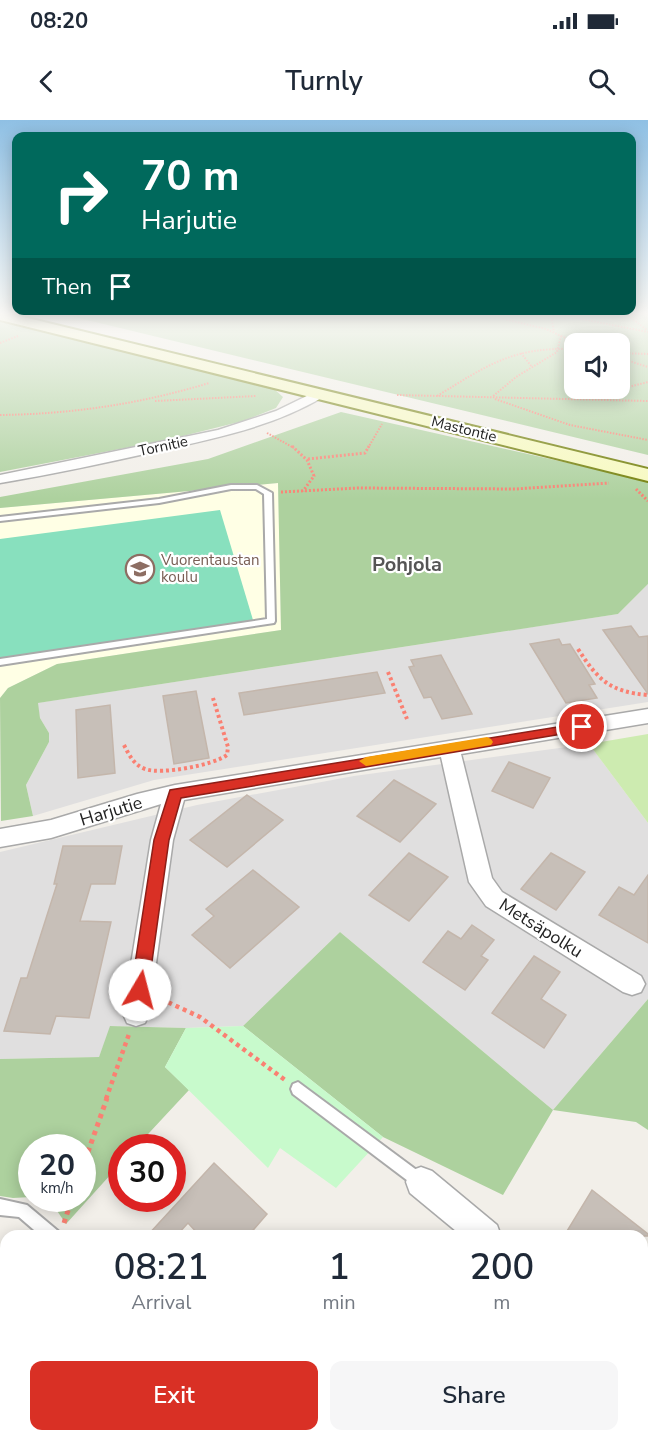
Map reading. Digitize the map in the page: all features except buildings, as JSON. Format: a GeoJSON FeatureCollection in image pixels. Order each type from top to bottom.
{"type":"FeatureCollection","features":[{"type":"Feature","properties":{"kind":"main road","name":"Mastontie"},"geometry":{"type":"LineString","coordinates":[[245,376],[648,475]]}},
{"type":"Feature","properties":{"kind":"street","name":"Tornitie"},"geometry":{"type":"LineString","coordinates":[[0,479],[107,459],[247,426],[294,409],[319,393]]}},
{"type":"Feature","properties":{"kind":"street","name":"Harjutie"},"geometry":{"type":"LineString","coordinates":[[0,838],[51,829],[137,802],[175,793],[648,716]]}},
{"type":"Feature","properties":{"kind":"street","name":"Metsäpolku"},"geometry":{"type":"LineString","coordinates":[[448,748],[482,882],[494,899],[632,984]]}},
{"type":"Feature","properties":{"kind":"street"},"geometry":{"type":"LineString","coordinates":[[136,1014],[162,840],[175,793]]}},
{"type":"Feature","properties":{"kind":"street"},"geometry":{"type":"LineString","coordinates":[[421,1182],[479,1230]]}},
{"type":"Feature","properties":{"kind":"lane"},"geometry":{"type":"LineString","coordinates":[[0,519],[159,501],[231,487],[257,488],[268,493],[271,621],[0,662]]}},
{"type":"Feature","properties":{"kind":"lane"},"geometry":{"type":"LineString","coordinates":[[298,1089],[421,1182]]}},
{"type":"Feature","properties":{"kind":"lane"},"geometry":{"type":"LineString","coordinates":[[0,1207],[22,1210],[56,1230]]}},
{"type":"Feature","properties":{"kind":"path"},"geometry":{"type":"LineString","coordinates":[[148,401],[226,376]]}},
{"type":"Feature","properties":{"kind":"path"},"geometry":{"type":"LineString","coordinates":[[469,376],[436,396],[648,401]]}},
{"type":"Feature","properties":{"kind":"path"},"geometry":{"type":"LineString","coordinates":[[492,397],[520,376]]}},
{"type":"Feature","properties":{"kind":"path"},"geometry":{"type":"LineString","coordinates":[[578,400],[648,382]]}},
{"type":"Feature","properties":{"kind":"path"},"geometry":{"type":"LineString","coordinates":[[0,415],[95,409],[148,401],[262,395]]}},
{"type":"Feature","properties":{"kind":"path"},"geometry":{"type":"LineString","coordinates":[[492,397],[525,412],[567,426],[648,440]]}},
{"type":"Feature","properties":{"kind":"path"},"geometry":{"type":"LineString","coordinates":[[309,459],[365,453],[370,441],[379,435],[385,418]]}},
{"type":"Feature","properties":{"kind":"path"},"geometry":{"type":"LineString","coordinates":[[267,432],[291,445],[309,459],[314,476],[303,491]]}},
{"type":"Feature","properties":{"kind":"path"},"geometry":{"type":"LineString","coordinates":[[268,493],[358,488],[414,491],[561,488],[617,482]]}},
{"type":"Feature","properties":{"kind":"path"},"geometry":{"type":"LineString","coordinates":[[578,649],[598,679],[626,694],[648,695]]}},
{"type":"Feature","properties":{"kind":"path"},"geometry":{"type":"LineString","coordinates":[[388,672],[407,719]]}},
{"type":"Feature","properties":{"kind":"path"},"geometry":{"type":"LineString","coordinates":[[124,745],[131,759],[146,769],[162,771],[219,762],[227,755],[228,747],[213,698]]}},
{"type":"Feature","properties":{"kind":"path"},"geometry":{"type":"LineString","coordinates":[[140,990],[200,1017],[298,1089]]}},
{"type":"Feature","properties":{"kind":"path"},"geometry":{"type":"LineString","coordinates":[[94,1134],[136,1014]]}},
{"type":"Feature","properties":{"kind":"path"},"geometry":{"type":"LineString","coordinates":[[58,1230],[66,1212]]}},
{"type":"Feature","properties":{"kind":"shaded area","name":"Vuorentaustan koulu"},"geometry":{"type":"Polygon","coordinates":[[[278,483],[281,630],[57,664],[8,688],[0,698],[0,508],[278,483]]]}},
{"type":"Feature","properties":{"kind":"shaded area"},"geometry":{"type":"Polygon","coordinates":[[[648,584],[648,702],[154,780],[33,816],[26,785],[49,742],[49,733],[40,718],[37,703],[618,614],[648,584]]]}},
{"type":"Feature","properties":{"kind":"shaded area"},"geometry":{"type":"Polygon","coordinates":[[[589,744],[648,823],[648,999],[553,1110],[340,932],[243,1026],[186,1028],[111,1026],[99,1057],[0,1059],[0,852],[197,805],[354,776],[589,744]]]}},
{"type":"Feature","properties":{"kind":"green space"},"geometry":{"type":"Polygon","coordinates":[[[0,376],[223,376],[273,388],[283,397],[276,408],[243,421],[167,440],[0,472],[0,376]]]}},
{"type":"Feature","properties":{"kind":"green space"},"geometry":{"type":"Polygon","coordinates":[[[318,376],[564,376],[564,399],[630,399],[630,376],[648,376],[648,455],[318,376]]]}},
{"type":"Feature","properties":{"kind":"green space"},"geometry":{"type":"Polygon","coordinates":[[[341,412],[648,481],[648,584],[618,614],[38,703],[40,718],[49,733],[49,742],[26,785],[33,816],[1,821],[0,698],[8,688],[57,664],[281,630],[278,483],[0,508],[0,497],[208,459],[341,412]]]}},
{"type":"Feature","properties":{"kind":"green space","name":"Vuorentaustan koulu"},"geometry":{"type":"Polygon","coordinates":[[[220,510],[253,620],[0,658],[0,539],[220,510]]]}},
{"type":"Feature","properties":{"kind":"green space"},"geometry":{"type":"Polygon","coordinates":[[[648,734],[648,823],[589,744],[648,734]]]}},
{"type":"Feature","properties":{"kind":"green space"},"geometry":{"type":"Polygon","coordinates":[[[340,932],[553,1110],[503,1195],[383,1137],[243,1026],[340,932]]]}},
{"type":"Feature","properties":{"kind":"green space"},"geometry":{"type":"Polygon","coordinates":[[[648,999],[648,1130],[636,1122],[553,1110],[648,999]]]}},
{"type":"Feature","properties":{"kind":"green space"},"geometry":{"type":"Polygon","coordinates":[[[110,1026],[186,1028],[165,1067],[189,1090],[148,1134],[108,1134],[108,1177],[96,1191],[96,1134],[18,1134],[18,1198],[0,1196],[0,1059],[99,1057],[110,1026]]]}},
{"type":"Feature","properties":{"kind":"green space"},"geometry":{"type":"Polygon","coordinates":[[[243,1026],[383,1137],[336,1188],[280,1148],[268,1168],[165,1067],[186,1028],[243,1026]]]}},
{"type":"Feature","properties":{"kind":"green space"},"geometry":{"type":"Polygon","coordinates":[[[58,1212],[77,1212],[66,1224],[58,1212]]]}},
{"type":"Feature","properties":{"kind":"slow traffic"},"geometry":{"type":"LineString","coordinates":[[366,761],[487,742]]}},
{"type":"Feature","properties":{"kind":"place","name":"Vuorentaustan koulu"},"geometry":{"type":"Point","coordinates":[140,569]}},
{"type":"Feature","properties":{"kind":"district","name":"Pohjola"},"geometry":{"type":"Point","coordinates":[407,564]}},
{"type":"Feature","properties":{"kind":"route"},"geometry":{"type":"LineString","coordinates":[[140,990],[162,840],[175,793],[582,727]]}}]}
